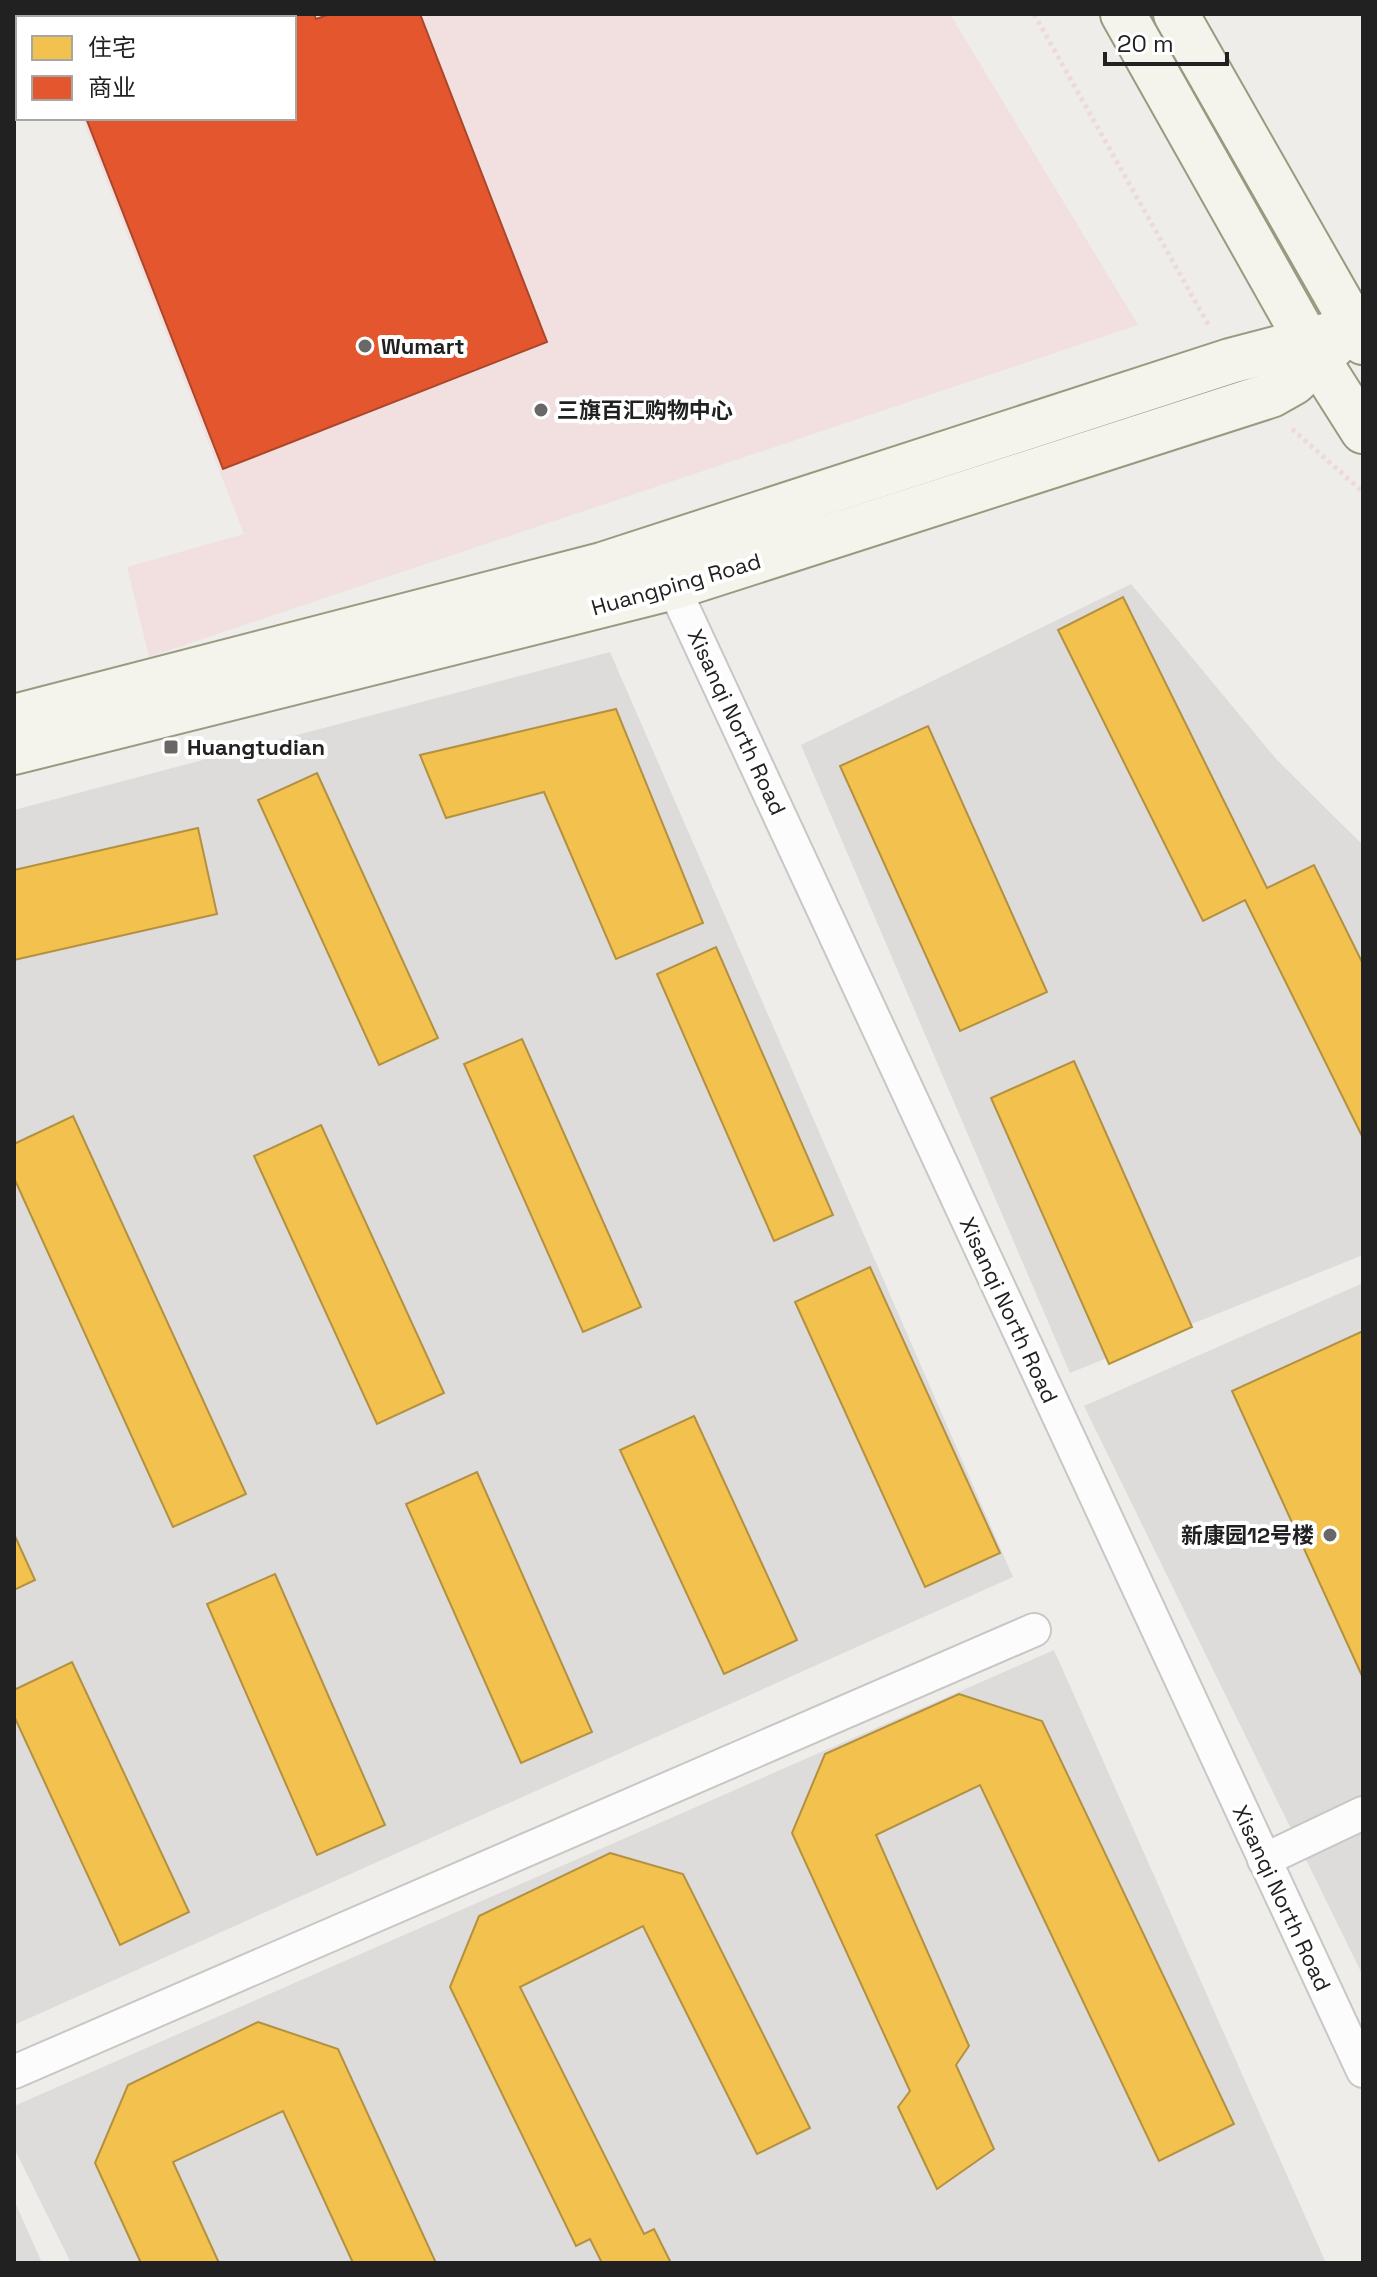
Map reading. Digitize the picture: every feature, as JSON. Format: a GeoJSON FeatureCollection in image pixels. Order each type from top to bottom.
{"type":"FeatureCollection","features":[{"type":"Feature","properties":{"kind":"main road"},"geometry":{"type":"LineString","coordinates":[[1123,14],[1313,351],[1363,431]]}},
{"type":"Feature","properties":{"kind":"main road"},"geometry":{"type":"LineString","coordinates":[[1176,14],[1358,334]]}},
{"type":"Feature","properties":{"kind":"main road","name":"Huangping Road"},"geometry":{"type":"LineString","coordinates":[[14,752],[665,568],[1230,361],[1313,351],[1358,334]]}},
{"type":"Feature","properties":{"kind":"main road","name":"Huangping Road"},"geometry":{"type":"LineString","coordinates":[[14,717],[587,569],[665,568]]}},
{"type":"Feature","properties":{"kind":"street","name":"Xisanqi North Road"},"geometry":{"type":"LineString","coordinates":[[665,568],[1363,2071]]}},
{"type":"Feature","properties":{"kind":"street"},"geometry":{"type":"LineString","coordinates":[[14,2072],[1034,1630]]}},
{"type":"Feature","properties":{"kind":"street"},"geometry":{"type":"LineString","coordinates":[[1264,1860],[1363,1813]]}},
{"type":"Feature","properties":{"kind":"path"},"geometry":{"type":"LineString","coordinates":[[1034,14],[1176,267]]}},
{"type":"Feature","properties":{"kind":"path"},"geometry":{"type":"LineString","coordinates":[[1344,475],[1363,492]]}},
{"type":"Feature","properties":{"kind":"shaded area","name":"三旗百汇购物中心"},"geometry":{"type":"Polygon","coordinates":[[[950,14],[1138,325],[149,657],[127,567],[244,534],[83,120],[296,120],[296,16],[42,16],[950,14]]]}},
{"type":"Feature","properties":{"kind":"shaded area"},"geometry":{"type":"Polygon","coordinates":[[[1131,584],[1277,760],[1363,845],[1363,1255],[1070,1373],[801,745],[1131,584]]]}},
{"type":"Feature","properties":{"kind":"shaded area"},"geometry":{"type":"Polygon","coordinates":[[[610,652],[1013,1577],[14,2025],[14,810],[610,652]]]}},
{"type":"Feature","properties":{"kind":"shaded area"},"geometry":{"type":"Polygon","coordinates":[[[1363,1283],[1363,1976],[1084,1406],[1363,1283]]]}},
{"type":"Feature","properties":{"kind":"shaded area"},"geometry":{"type":"Polygon","coordinates":[[[1054,1650],[1325,2261],[71,2263],[14,2148],[14,2106],[1054,1650]]]}},
{"type":"Feature","properties":{"kind":"shaded area"},"geometry":{"type":"Polygon","coordinates":[[[14,2200],[42,2263],[14,2263],[14,2200]]]}},
{"type":"Feature","properties":{"kind":"building: 住宅"},"geometry":{"type":"Polygon","coordinates":[[[1123,597],[1267,888],[1314,865],[1363,964],[1363,1138],[1245,900],[1203,921],[1058,630],[1123,597]]]}},
{"type":"Feature","properties":{"kind":"building: 住宅"},"geometry":{"type":"Polygon","coordinates":[[[616,709],[703,923],[616,959],[544,792],[446,818],[420,755],[616,709]]]}},
{"type":"Feature","properties":{"kind":"building: 住宅"},"geometry":{"type":"Polygon","coordinates":[[[928,726],[1047,992],[960,1031],[840,766],[928,726]]]}},
{"type":"Feature","properties":{"kind":"building: 住宅"},"geometry":{"type":"Polygon","coordinates":[[[317,773],[438,1038],[379,1065],[258,800],[317,773]]]}},
{"type":"Feature","properties":{"kind":"building: 住宅"},"geometry":{"type":"Polygon","coordinates":[[[198,828],[217,914],[14,960],[14,870],[198,828]]]}},
{"type":"Feature","properties":{"kind":"building: 住宅"},"geometry":{"type":"Polygon","coordinates":[[[716,947],[833,1215],[774,1241],[657,974],[716,947]]]}},
{"type":"Feature","properties":{"kind":"building: 住宅"},"geometry":{"type":"Polygon","coordinates":[[[522,1039],[641,1307],[583,1332],[464,1064],[522,1039]]]}},
{"type":"Feature","properties":{"kind":"building: 住宅"},"geometry":{"type":"Polygon","coordinates":[[[1074,1061],[1192,1327],[1109,1364],[991,1098],[1074,1061]]]}},
{"type":"Feature","properties":{"kind":"building: 住宅"},"geometry":{"type":"Polygon","coordinates":[[[73,1116],[246,1494],[173,1527],[14,1178],[14,1144],[73,1116]]]}},
{"type":"Feature","properties":{"kind":"building: 住宅"},"geometry":{"type":"Polygon","coordinates":[[[321,1125],[444,1393],[377,1424],[254,1156],[321,1125]]]}},
{"type":"Feature","properties":{"kind":"building: 住宅"},"geometry":{"type":"Polygon","coordinates":[[[870,1267],[1000,1553],[925,1587],[795,1302],[870,1267]]]}},
{"type":"Feature","properties":{"kind":"building: 住宅","name":"新康园12号楼"},"geometry":{"type":"Polygon","coordinates":[[[1363,1331],[1363,1678],[1232,1391],[1363,1331]]]}},
{"type":"Feature","properties":{"kind":"building: 住宅"},"geometry":{"type":"Polygon","coordinates":[[[694,1416],[797,1640],[724,1674],[620,1450],[694,1416]]]}},
{"type":"Feature","properties":{"kind":"building: 住宅"},"geometry":{"type":"Polygon","coordinates":[[[477,1472],[592,1732],[521,1763],[406,1504],[477,1472]]]}},
{"type":"Feature","properties":{"kind":"building: 住宅"},"geometry":{"type":"Polygon","coordinates":[[[14,1534],[35,1580],[14,1590],[14,1534]]]}},
{"type":"Feature","properties":{"kind":"building: 住宅"},"geometry":{"type":"Polygon","coordinates":[[[275,1574],[385,1825],[317,1855],[207,1604],[275,1574]]]}},
{"type":"Feature","properties":{"kind":"building: 住宅"},"geometry":{"type":"Polygon","coordinates":[[[72,1662],[189,1912],[120,1945],[14,1716],[14,1690],[72,1662]]]}},
{"type":"Feature","properties":{"kind":"building: 住宅"},"geometry":{"type":"Polygon","coordinates":[[[959,1694],[1042,1721],[1234,2124],[1159,2161],[980,1785],[876,1835],[969,2046],[956,2065],[994,2149],[937,2189],[898,2107],[910,2091],[792,1833],[825,1754],[959,1694]]]}},
{"type":"Feature","properties":{"kind":"building: 住宅"},"geometry":{"type":"Polygon","coordinates":[[[610,1853],[683,1874],[810,2128],[757,2154],[643,1926],[520,1987],[644,2234],[654,2229],[671,2263],[602,2263],[590,2239],[576,2246],[450,1987],[479,1916],[610,1853]]]}},
{"type":"Feature","properties":{"kind":"building: 住宅"},"geometry":{"type":"Polygon","coordinates":[[[258,2022],[338,2049],[436,2263],[353,2263],[283,2111],[173,2162],[219,2263],[141,2263],[95,2163],[128,2085],[258,2022]]]}},
{"type":"Feature","properties":{"kind":"building: 商业"},"geometry":{"type":"Polygon","coordinates":[[[314,14],[316,19],[330,14],[420,14],[547,342],[223,469],[87,120],[296,120],[296,16],[46,16],[314,14]]]}},
{"type":"Feature","properties":{"kind":"place","name":"Wumart"},"geometry":{"type":"Point","coordinates":[365,346]}},
{"type":"Feature","properties":{"kind":"place","name":"三旗百汇购物中心"},"geometry":{"type":"Point","coordinates":[541,410]}},
{"type":"Feature","properties":{"kind":"place","name":"Huangtudian"},"geometry":{"type":"Point","coordinates":[171,747]}},
{"type":"Feature","properties":{"kind":"place","name":"新康园12号楼"},"geometry":{"type":"Point","coordinates":[1330,1535]}}]}
